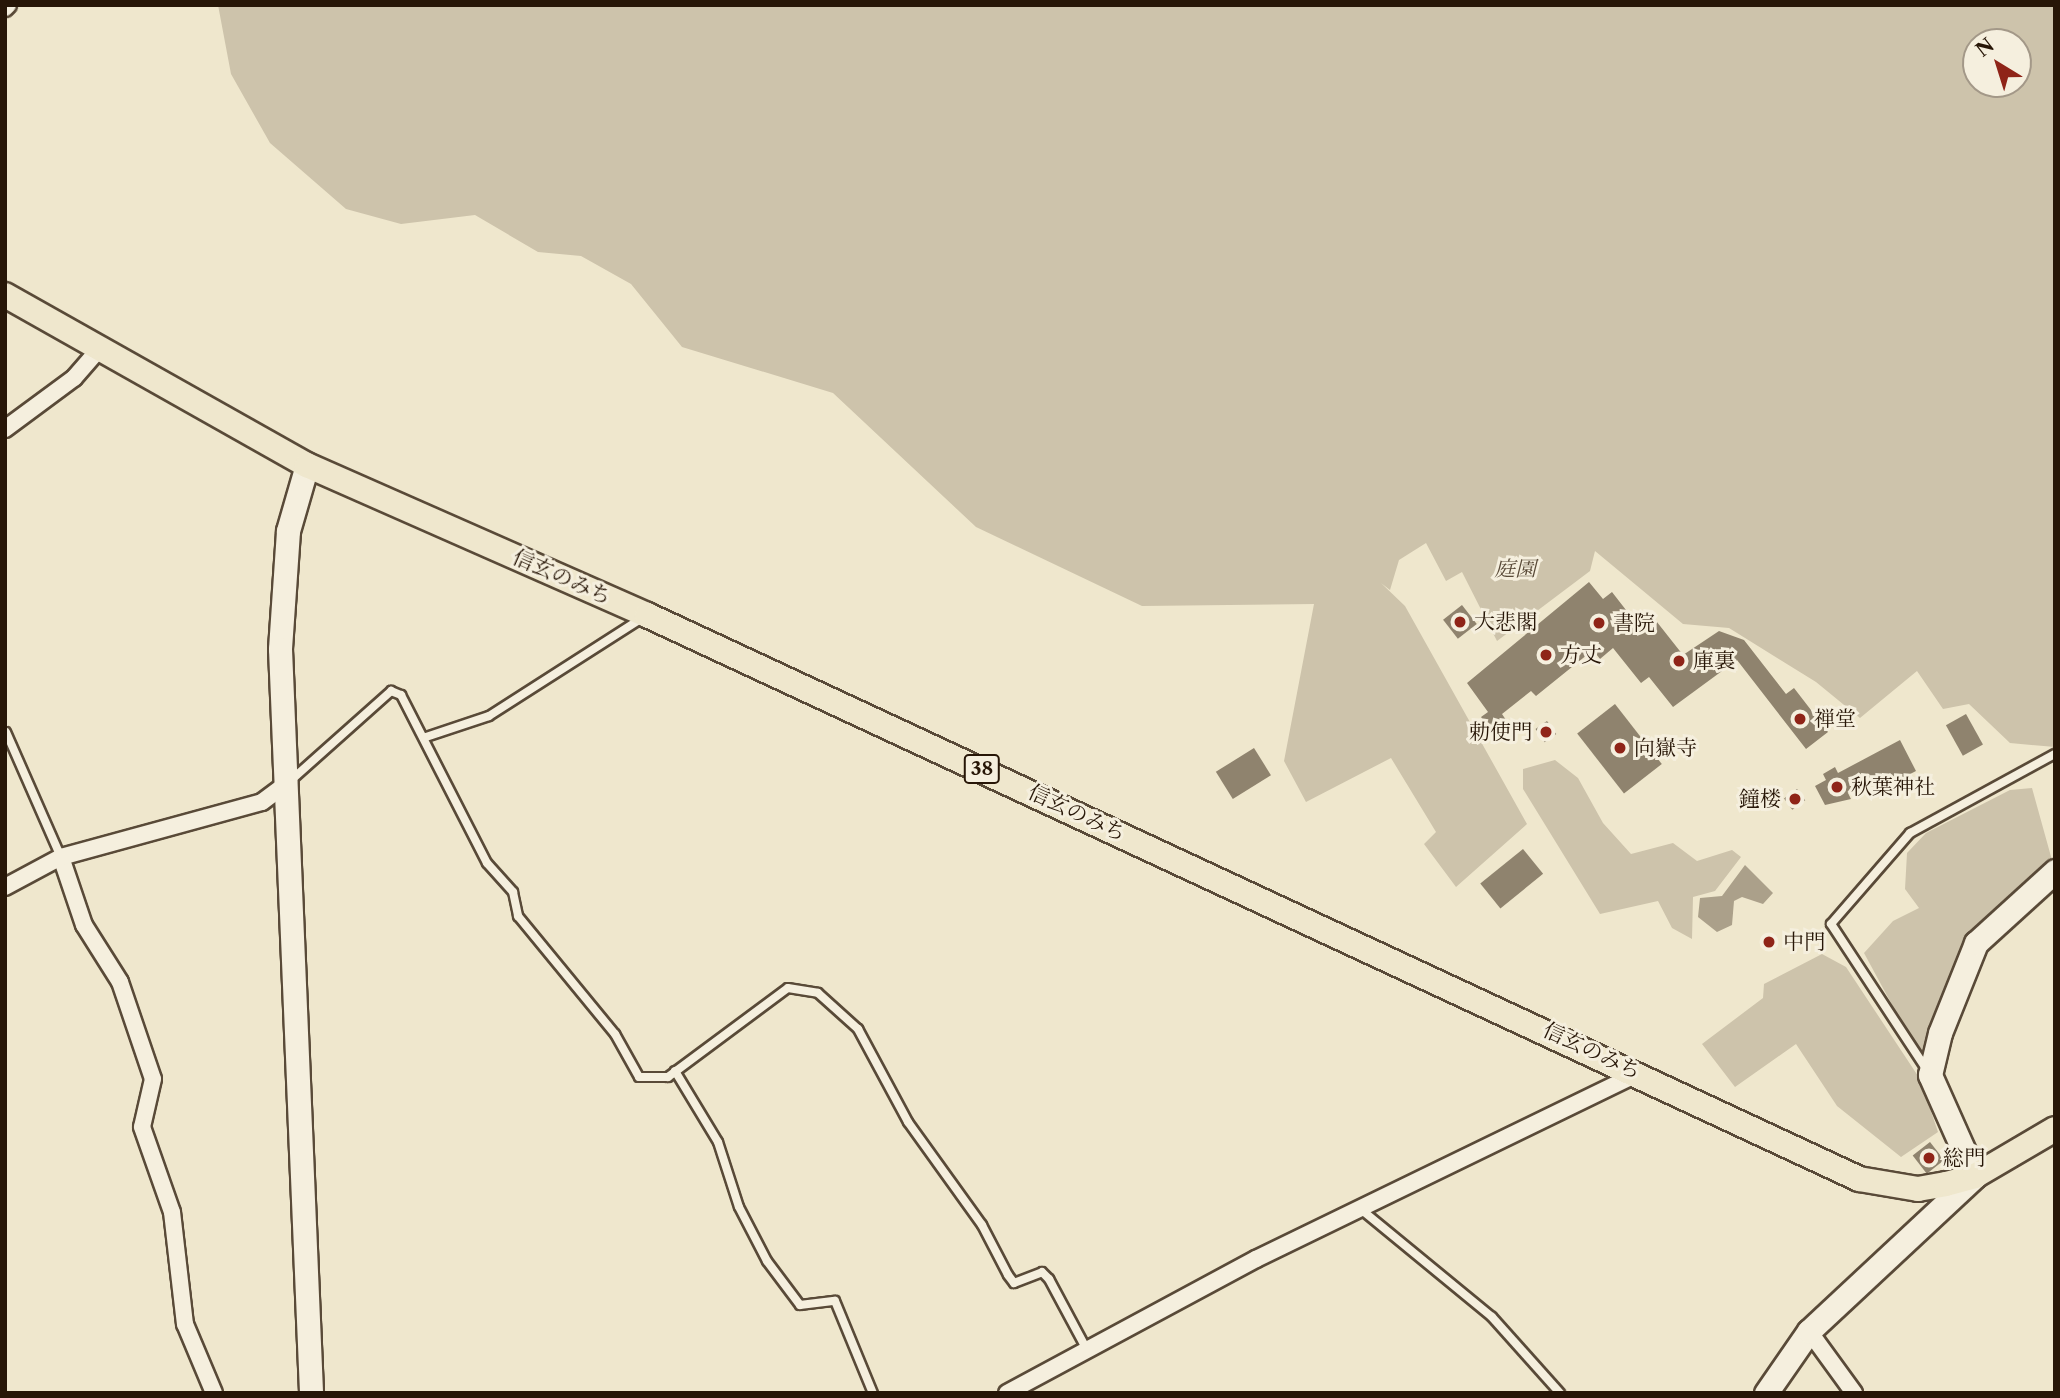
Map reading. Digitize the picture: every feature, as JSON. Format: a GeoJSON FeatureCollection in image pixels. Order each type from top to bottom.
{"type":"FeatureCollection","features":[{"type":"Feature","properties":{"kind":"main road","name":"信玄のみち"},"geometry":{"type":"LineString","coordinates":[[5,295],[307,465],[648,615],[1639,1073],[1858,1179],[1918,1189],[1975,1176]]}},
{"type":"Feature","properties":{"kind":"main road","name":"38"},"geometry":{"type":"LineString","coordinates":[[1975,1176],[2055,1129]]}},
{"type":"Feature","properties":{"kind":"street"},"geometry":{"type":"LineString","coordinates":[[5,429],[74,377],[101,347]]}},
{"type":"Feature","properties":{"kind":"street"},"geometry":{"type":"LineString","coordinates":[[307,465],[288,531],[280,649],[289,782],[311,1393]]}},
{"type":"Feature","properties":{"kind":"street"},"geometry":{"type":"LineString","coordinates":[[5,887],[61,857],[217,817],[262,802],[289,782]]}},
{"type":"Feature","properties":{"kind":"street"},"geometry":{"type":"LineString","coordinates":[[61,857],[84,925],[120,982],[153,1079],[142,1127],[172,1212],[185,1324],[214,1393]]}},
{"type":"Feature","properties":{"kind":"street"},"geometry":{"type":"LineString","coordinates":[[1766,1393],[1809,1331],[1975,1176],[1930,1075],[1964,962],[2055,871]]}},
{"type":"Feature","properties":{"kind":"street"},"geometry":{"type":"LineString","coordinates":[[1007,1393],[1256,1259],[1363,1211],[1639,1073]]}},
{"type":"Feature","properties":{"kind":"street"},"geometry":{"type":"LineString","coordinates":[[1809,1331],[1854,1393]]}},
{"type":"Feature","properties":{"kind":"lane"},"geometry":{"type":"LineString","coordinates":[[426,737],[489,716],[648,615]]}},
{"type":"Feature","properties":{"kind":"lane"},"geometry":{"type":"LineString","coordinates":[[289,782],[391,691],[426,737],[487,863],[513,892],[518,916],[615,1034],[639,1077],[675,1071],[788,988],[818,993],[858,1029],[908,1122],[982,1225],[1014,1283],[1042,1272],[1049,1279],[1087,1350]]}},
{"type":"Feature","properties":{"kind":"lane"},"geometry":{"type":"LineString","coordinates":[[6,732],[61,857]]}},
{"type":"Feature","properties":{"kind":"lane"},"geometry":{"type":"LineString","coordinates":[[1930,1075],[1831,924],[1910,833],[2055,754]]}},
{"type":"Feature","properties":{"kind":"lane"},"geometry":{"type":"LineString","coordinates":[[675,1071],[718,1142],[739,1207],[767,1261],[800,1305],[835,1301],[873,1393]]}},
{"type":"Feature","properties":{"kind":"lane"},"geometry":{"type":"LineString","coordinates":[[1363,1211],[1492,1317],[1560,1393]]}},
{"type":"Feature","properties":{"kind":"green space","name":"庭園"},"geometry":{"type":"Polygon","coordinates":[[[218,5],[2055,5],[2055,747],[2010,743],[1969,704],[1943,709],[1917,671],[1860,718],[1816,682],[1729,628],[1683,624],[1595,551],[1590,571],[1497,641],[1462,572],[1446,581],[1426,543],[1399,560],[1390,590],[1381,583],[1405,606],[1527,824],[1456,887],[1424,844],[1436,832],[1391,758],[1306,802],[1284,761],[1314,604],[1142,606],[976,527],[833,393],[682,347],[631,284],[581,256],[538,252],[475,215],[401,224],[346,209],[270,143],[231,74],[218,5]]]}},
{"type":"Feature","properties":{"kind":"green space"},"geometry":{"type":"Polygon","coordinates":[[[1555,760],[1578,778],[1603,823],[1631,854],[1673,843],[1697,861],[1732,850],[1741,857],[1715,891],[1693,897],[1692,939],[1672,928],[1658,901],[1600,914],[1523,789],[1523,769],[1555,760]]]}},
{"type":"Feature","properties":{"kind":"green space"},"geometry":{"type":"Polygon","coordinates":[[[2032,788],[2055,871],[1976,943],[1930,1075],[1864,953],[1893,921],[1919,908],[1905,889],[1907,853],[1926,833],[2010,790],[2032,788]]]}},
{"type":"Feature","properties":{"kind":"green space"},"geometry":{"type":"Polygon","coordinates":[[[1822,954],[1846,967],[1920,1079],[1938,1132],[1901,1157],[1837,1106],[1796,1044],[1735,1087],[1702,1044],[1763,998],[1764,984],[1822,954]]]}},
{"type":"Feature","properties":{"kind":"shaded area"},"geometry":{"type":"Polygon","coordinates":[[[1745,865],[1773,893],[1763,904],[1742,897],[1734,901],[1732,925],[1717,932],[1698,917],[1700,898],[1722,896],[1745,865]]]}},
{"type":"Feature","properties":{"kind":"building"},"geometry":{"type":"Polygon","coordinates":[[[1589,582],[1603,599],[1612,592],[1640,628],[1653,617],[1683,655],[1719,631],[1744,640],[1786,694],[1794,688],[1828,732],[1806,749],[1737,660],[1673,707],[1649,677],[1641,683],[1613,648],[1600,659],[1593,650],[1536,696],[1531,691],[1502,714],[1506,720],[1492,732],[1481,717],[1488,712],[1467,683],[1589,582]]]}},
{"type":"Feature","properties":{"kind":"building","name":"大悲閣"},"geometry":{"type":"Polygon","coordinates":[[[1462,605],[1477,624],[1458,639],[1443,620],[1462,605]]]}},
{"type":"Feature","properties":{"kind":"building","name":"向嶽寺"},"geometry":{"type":"Polygon","coordinates":[[[1615,704],[1662,764],[1624,793],[1577,734],[1615,704]]]}},
{"type":"Feature","properties":{"kind":"building"},"geometry":{"type":"Polygon","coordinates":[[[1966,714],[1983,745],[1963,756],[1946,725],[1966,714]]]}},
{"type":"Feature","properties":{"kind":"building","name":"勅使門"},"geometry":{"type":"Polygon","coordinates":[[[1547,721],[1556,734],[1545,742],[1536,729],[1547,721]]]}},
{"type":"Feature","properties":{"kind":"building"},"geometry":{"type":"Polygon","coordinates":[[[1900,740],[1916,771],[1881,789],[1875,778],[1848,793],[1851,799],[1825,805],[1815,786],[1826,780],[1823,774],[1835,767],[1838,773],[1900,740]]]}},
{"type":"Feature","properties":{"kind":"building"},"geometry":{"type":"Polygon","coordinates":[[[1254,748],[1271,775],[1233,799],[1216,772],[1254,748]]]}},
{"type":"Feature","properties":{"kind":"building","name":"鐘楼"},"geometry":{"type":"Polygon","coordinates":[[[1797,789],[1805,800],[1792,810],[1784,798],[1797,789]]]}},
{"type":"Feature","properties":{"kind":"building"},"geometry":{"type":"Polygon","coordinates":[[[1523,849],[1543,874],[1500,908],[1480,884],[1523,849]]]}},
{"type":"Feature","properties":{"kind":"building","name":"総門"},"geometry":{"type":"Polygon","coordinates":[[[1930,1142],[1944,1160],[1927,1174],[1913,1156],[1930,1142]]]}},
{"type":"Feature","properties":{"kind":"place","name":"大悲閣"},"geometry":{"type":"Point","coordinates":[1460,622]}},
{"type":"Feature","properties":{"kind":"place","name":"書院"},"geometry":{"type":"Point","coordinates":[1599,623]}},
{"type":"Feature","properties":{"kind":"place","name":"方丈"},"geometry":{"type":"Point","coordinates":[1546,655]}},
{"type":"Feature","properties":{"kind":"place","name":"庫裏"},"geometry":{"type":"Point","coordinates":[1679,661]}},
{"type":"Feature","properties":{"kind":"place","name":"禅堂"},"geometry":{"type":"Point","coordinates":[1800,719]}},
{"type":"Feature","properties":{"kind":"place","name":"勅使門"},"geometry":{"type":"Point","coordinates":[1546,732]}},
{"type":"Feature","properties":{"kind":"place","name":"向嶽寺"},"geometry":{"type":"Point","coordinates":[1620,748]}},
{"type":"Feature","properties":{"kind":"place","name":"秋葉神社"},"geometry":{"type":"Point","coordinates":[1837,787]}},
{"type":"Feature","properties":{"kind":"place","name":"鐘楼"},"geometry":{"type":"Point","coordinates":[1795,799]}},
{"type":"Feature","properties":{"kind":"place","name":"中門"},"geometry":{"type":"Point","coordinates":[1769,942]}},
{"type":"Feature","properties":{"kind":"place","name":"総門"},"geometry":{"type":"Point","coordinates":[1929,1158]}}]}
